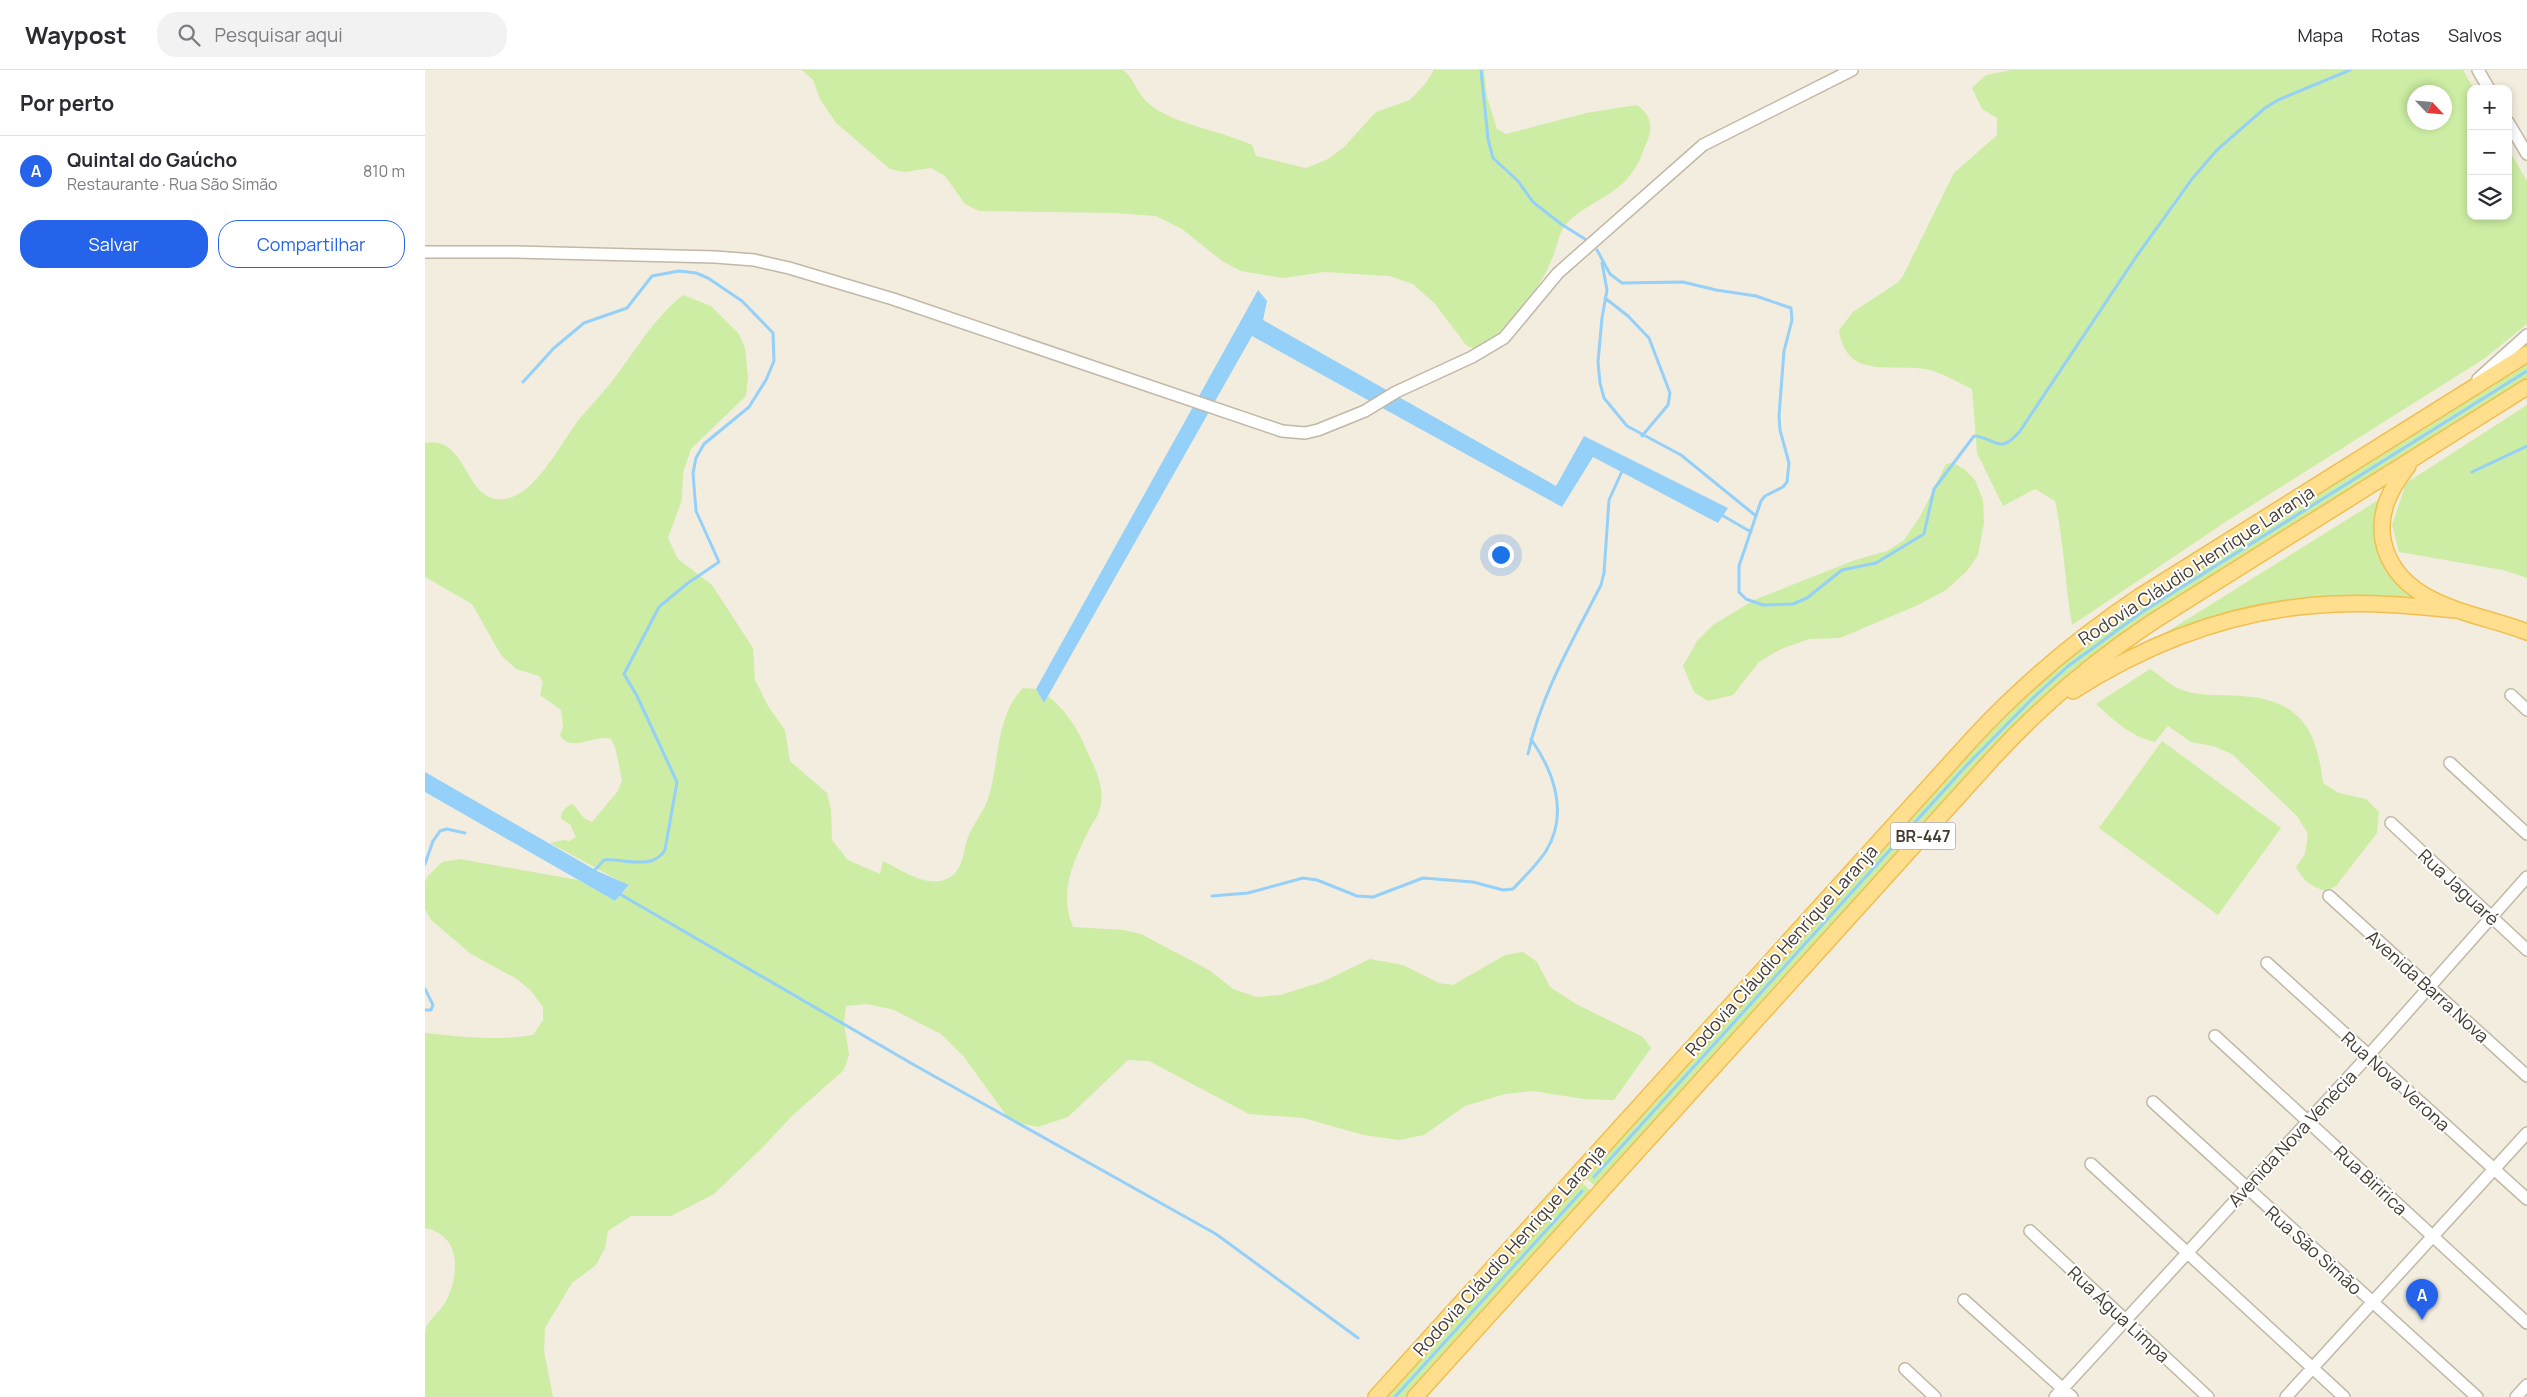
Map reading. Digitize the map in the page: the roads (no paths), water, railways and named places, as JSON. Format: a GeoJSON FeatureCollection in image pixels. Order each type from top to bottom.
{"type":"FeatureCollection","features":[{"type":"Feature","properties":{"kind":"main road","name":"Rodovia Cláudio Henrique Laranja"},"geometry":{"type":"LineString","coordinates":[[1376,1397],[1973,738],[2022,688],[2063,652],[2113,614],[2527,354]]}},
{"type":"Feature","properties":{"kind":"main road","name":"Rodovia Cláudio Henrique Laranja"},"geometry":{"type":"LineString","coordinates":[[1415,1397],[1994,757],[2052,698],[2105,655],[2154,621],[2527,387]]}},
{"type":"Feature","properties":{"kind":"main road"},"geometry":{"type":"LineString","coordinates":[[2415,457],[2397,480],[2387,498],[2383,518],[2385,547],[2393,567],[2407,584],[2425,596],[2456,610],[2527,632]]}},
{"type":"Feature","properties":{"kind":"main road"},"geometry":{"type":"LineString","coordinates":[[1994,757],[2031,723],[2093,678],[2138,654],[2209,626],[2258,614],[2333,604],[2384,604],[2456,610]]}},
{"type":"Feature","properties":{"kind":"street"},"geometry":{"type":"LineString","coordinates":[[425,252],[515,252],[754,260],[789,268],[893,299],[1282,431],[1305,433],[1365,411],[1396,392],[1472,357],[1513,330],[1557,273],[1703,145],[1853,70]]}},
{"type":"Feature","properties":{"kind":"street"},"geometry":{"type":"LineString","coordinates":[[2478,70],[2487,85]]}},
{"type":"Feature","properties":{"kind":"street"},"geometry":{"type":"LineString","coordinates":[[2512,129],[2527,154]]}},
{"type":"Feature","properties":{"kind":"street"},"geometry":{"type":"LineString","coordinates":[[2458,397],[2527,335]]}},
{"type":"Feature","properties":{"kind":"street"},"geometry":{"type":"LineString","coordinates":[[2511,695],[2527,710]]}},
{"type":"Feature","properties":{"kind":"street"},"geometry":{"type":"LineString","coordinates":[[2450,763],[2527,834]]}},
{"type":"Feature","properties":{"kind":"street","name":"Rua Jaguaré"},"geometry":{"type":"LineString","coordinates":[[2391,823],[2527,950]]}},
{"type":"Feature","properties":{"kind":"street","name":"Avenida Nova Venécia"},"geometry":{"type":"LineString","coordinates":[[2059,1393],[2187,1251],[2308,1122],[2527,877]]}},
{"type":"Feature","properties":{"kind":"street","name":"Avenida Barra Nova"},"geometry":{"type":"LineString","coordinates":[[2329,896],[2527,1076]]}},
{"type":"Feature","properties":{"kind":"street","name":"Rua Nova Verona"},"geometry":{"type":"LineString","coordinates":[[2267,963],[2367,1056],[2527,1198]]}},
{"type":"Feature","properties":{"kind":"street","name":"Rua Biririca"},"geometry":{"type":"LineString","coordinates":[[2215,1036],[2527,1323]]}},
{"type":"Feature","properties":{"kind":"street","name":"Rua São Simão"},"geometry":{"type":"LineString","coordinates":[[2153,1102],[2246,1189],[2477,1397]]}},
{"type":"Feature","properties":{"kind":"street"},"geometry":{"type":"LineString","coordinates":[[2286,1397],[2527,1133]]}},
{"type":"Feature","properties":{"kind":"street"},"geometry":{"type":"LineString","coordinates":[[2091,1164],[2344,1397]]}},
{"type":"Feature","properties":{"kind":"street","name":"Rua Água Limpa"},"geometry":{"type":"LineString","coordinates":[[2029,1231],[2208,1397]]}},
{"type":"Feature","properties":{"kind":"street"},"geometry":{"type":"LineString","coordinates":[[1964,1300],[2059,1393],[2072,1397]]}},
{"type":"Feature","properties":{"kind":"street"},"geometry":{"type":"LineString","coordinates":[[1905,1369],[1935,1397]]}},
{"type":"Feature","properties":{"kind":"street"},"geometry":{"type":"LineString","coordinates":[[2516,1397],[2527,1386]]}},
{"type":"Feature","properties":{"kind":"water"},"geometry":{"type":"Polygon","coordinates":[[[1258,290],[1267,301],[1263,320],[1556,486],[1584,436],[1728,508],[1718,523],[1593,457],[1562,507],[1252,336],[1044,703],[1036,689],[1258,290]]]}},
{"type":"Feature","properties":{"kind":"water"},"geometry":{"type":"Polygon","coordinates":[[[425,772],[597,871],[629,885],[615,901],[425,792],[425,772]]]}},
{"type":"Feature","properties":{"kind":"waterway"},"geometry":{"type":"LineString","coordinates":[[1481,70],[1488,139],[1493,158],[1518,181],[1533,202],[1561,224],[1585,239]]}},
{"type":"Feature","properties":{"kind":"waterway"},"geometry":{"type":"LineString","coordinates":[[1597,250],[1610,274],[1622,283],[1683,282],[1716,290],[1756,296],[1791,308],[1792,320],[1784,351],[1779,416],[1780,430],[1789,463],[1787,482],[1783,487],[1765,496],[1761,501],[1739,566],[1739,592],[1746,599],[1763,605],[1793,604],[1807,598],[1842,570],[1876,563],[1924,534],[1934,489],[1974,436],[2002,444],[2007,443],[2020,431],[2136,257],[2192,179],[2217,150],[2265,108],[2278,100],[2350,70]]}},
{"type":"Feature","properties":{"kind":"waterway"},"geometry":{"type":"LineString","coordinates":[[1602,263],[1607,290],[1598,362],[1604,398],[1627,426],[1681,455],[1756,516]]}},
{"type":"Feature","properties":{"kind":"waterway"},"geometry":{"type":"LineString","coordinates":[[523,382],[554,348],[584,323],[627,308],[652,276],[679,271],[696,273],[708,278],[742,301],[773,333],[774,361],[766,380],[749,407],[704,444],[696,458],[693,473],[696,511],[719,562],[688,583],[659,607],[624,674],[637,696],[677,782],[665,850],[660,856],[645,862],[604,860],[593,872]]}},
{"type":"Feature","properties":{"kind":"waterway"},"geometry":{"type":"LineString","coordinates":[[1605,298],[1628,316],[1649,338],[1670,393],[1668,405],[1642,436]]}},
{"type":"Feature","properties":{"kind":"waterway"},"geometry":{"type":"LineString","coordinates":[[1594,1177],[1966,766],[2032,699],[2067,667],[2142,612],[2527,371]]}},
{"type":"Feature","properties":{"kind":"waterway"},"geometry":{"type":"LineString","coordinates":[[2472,472],[2527,446]]}},
{"type":"Feature","properties":{"kind":"waterway"},"geometry":{"type":"LineString","coordinates":[[1528,754],[1549,689],[1601,585],[1604,573],[1609,500],[1623,469]]}},
{"type":"Feature","properties":{"kind":"waterway"},"geometry":{"type":"LineString","coordinates":[[1720,514],[1751,532]]}},
{"type":"Feature","properties":{"kind":"waterway"},"geometry":{"type":"LineString","coordinates":[[1212,896],[1248,893],[1303,878],[1317,880],[1357,896],[1373,897],[1423,878],[1473,882],[1503,890],[1513,889],[1535,866],[1546,851],[1557,823],[1556,794],[1552,779],[1531,739]]}},
{"type":"Feature","properties":{"kind":"waterway"},"geometry":{"type":"LineString","coordinates":[[425,864],[433,841],[440,831],[447,829],[465,833]]}},
{"type":"Feature","properties":{"kind":"waterway"},"geometry":{"type":"LineString","coordinates":[[618,893],[916,1066],[1216,1234],[1358,1338]]}},
{"type":"Feature","properties":{"kind":"waterway"},"geometry":{"type":"LineString","coordinates":[[425,989],[433,1005],[431,1010],[425,1010]]}},
{"type":"Feature","properties":{"kind":"waterway"},"geometry":{"type":"LineString","coordinates":[[1395,1397],[1582,1191]]}},
{"type":"Feature","properties":{"kind":"place","name":"Quintal do Gaúcho"},"geometry":{"type":"Point","coordinates":[2422,1320]}}]}
